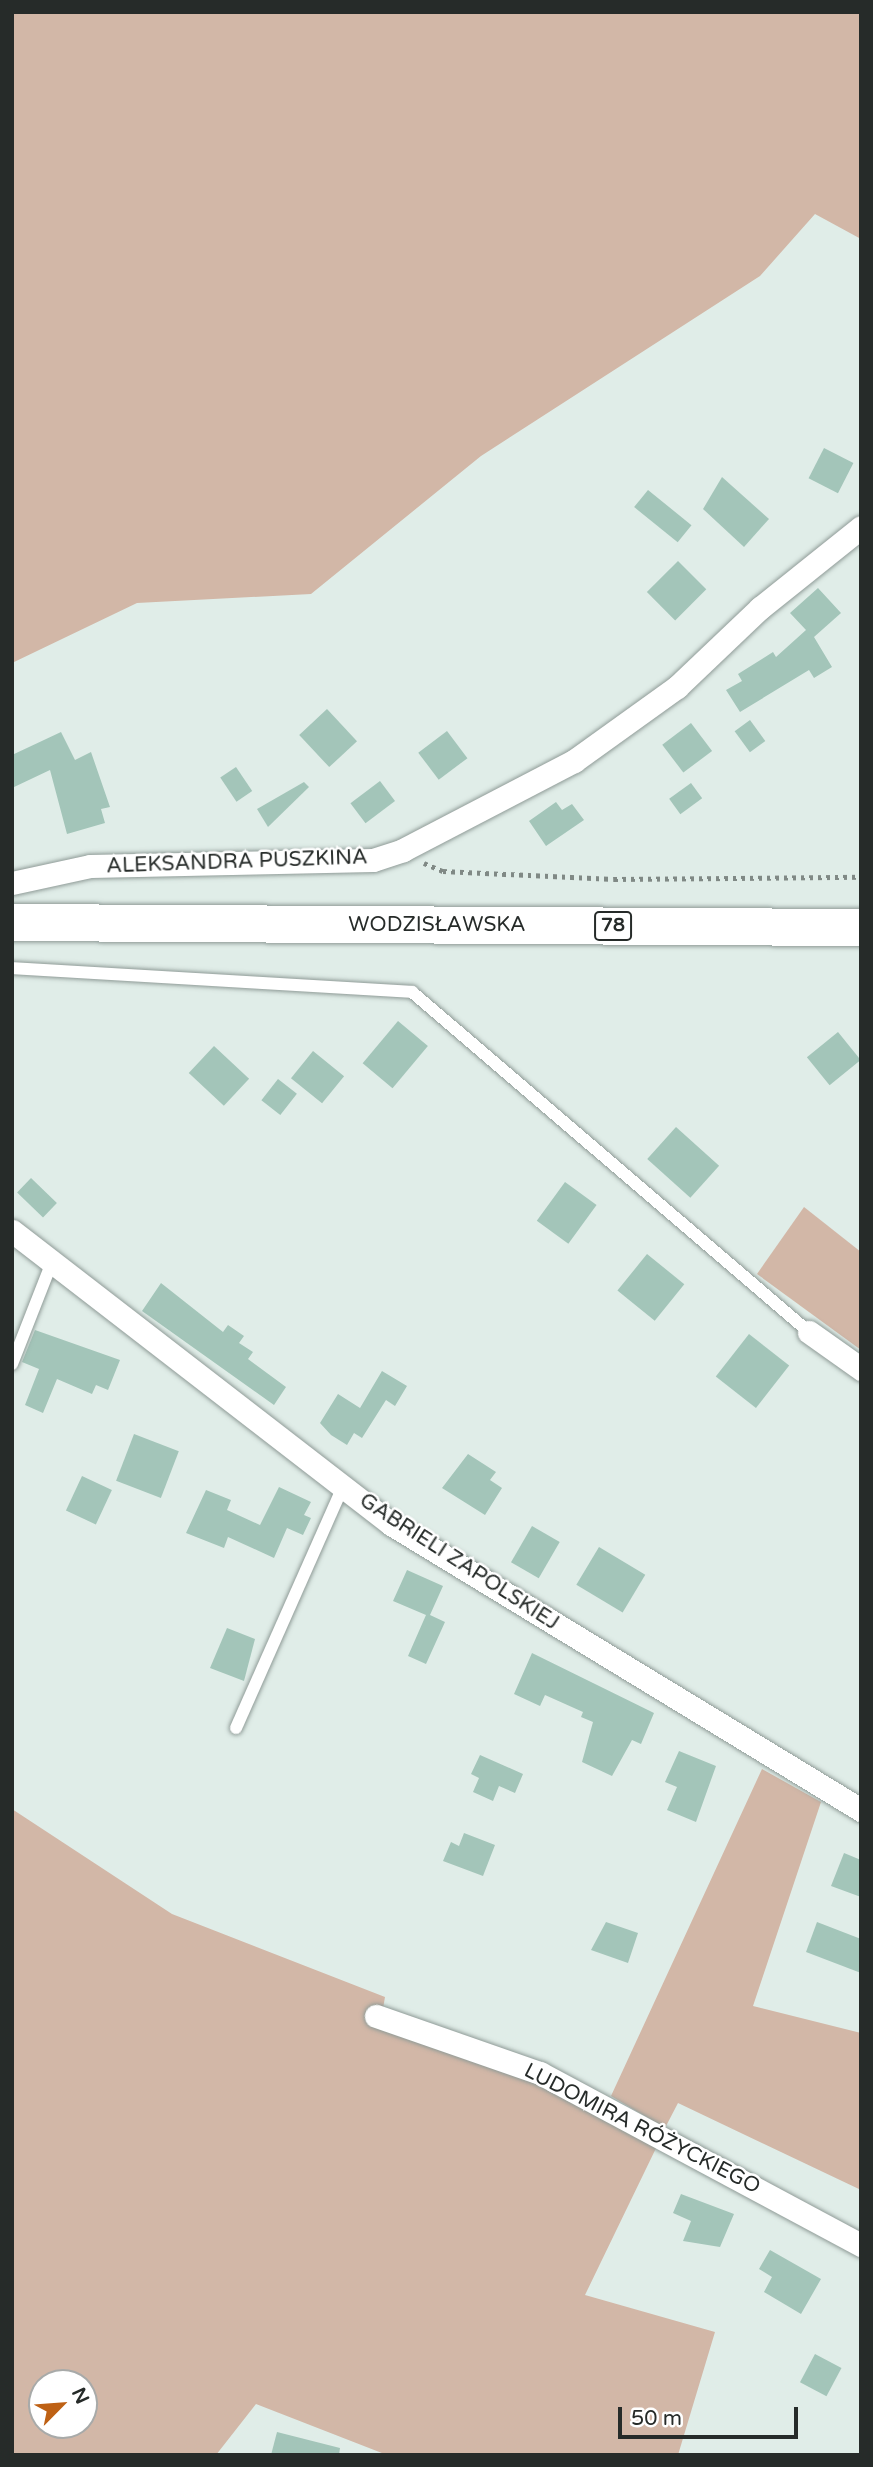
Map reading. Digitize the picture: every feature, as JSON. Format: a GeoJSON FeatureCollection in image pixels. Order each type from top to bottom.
{"type":"FeatureCollection","features":[{"type":"Feature","properties":{"kind":"main road","name":"WODZISŁAWSKA"},"geometry":{"type":"LineString","coordinates":[[12,922],[861,927]]}},
{"type":"Feature","properties":{"kind":"street","name":"ALEKSANDRA PUSZKINA"},"geometry":{"type":"LineString","coordinates":[[12,883],[90,866],[373,860],[403,850],[574,761],[677,687],[760,608],[861,527]]}},
{"type":"Feature","properties":{"kind":"street","name":"GABRIELI ZAPOLSKIEJ"},"geometry":{"type":"LineString","coordinates":[[12,1231],[391,1524],[861,1810]]}},
{"type":"Feature","properties":{"kind":"street"},"geometry":{"type":"LineString","coordinates":[[808,1332],[861,1369]]}},
{"type":"Feature","properties":{"kind":"street","name":"LUDOMIRA RÓŻYCKIEGO"},"geometry":{"type":"LineString","coordinates":[[376,2016],[540,2073],[861,2245]]}},
{"type":"Feature","properties":{"kind":"lane"},"geometry":{"type":"LineString","coordinates":[[12,968],[412,992],[808,1332]]}},
{"type":"Feature","properties":{"kind":"lane"},"geometry":{"type":"LineString","coordinates":[[12,1364],[51,1262]]}},
{"type":"Feature","properties":{"kind":"lane"},"geometry":{"type":"LineString","coordinates":[[236,1728],[343,1487]]}},
{"type":"Feature","properties":{"kind":"path"},"geometry":{"type":"LineString","coordinates":[[443,871],[614,878],[861,877]]}},
{"type":"Feature","properties":{"kind":"shaded area"},"geometry":{"type":"Polygon","coordinates":[[[12,12],[861,12],[861,239],[815,214],[760,276],[481,456],[311,594],[137,603],[12,663],[12,12]]]}},
{"type":"Feature","properties":{"kind":"shaded area"},"geometry":{"type":"Polygon","coordinates":[[[804,1207],[861,1252],[861,1350],[757,1274],[804,1207]]]}},
{"type":"Feature","properties":{"kind":"shaded area"},"geometry":{"type":"Polygon","coordinates":[[[762,1769],[821,1802],[753,2006],[861,2033],[861,2190],[678,2103],[665,2128],[611,2096],[762,1769]]]}},
{"type":"Feature","properties":{"kind":"shaded area"},"geometry":{"type":"Polygon","coordinates":[[[12,1809],[172,1914],[385,1997],[380,2026],[541,2080],[659,2142],[585,2295],[715,2332],[678,2455],[387,2455],[256,2404],[216,2455],[12,2455],[12,1809]]]}},
{"type":"Feature","properties":{"kind":"building"},"geometry":{"type":"Polygon","coordinates":[[[824,448],[853,463],[838,493],[809,478],[824,448]]]}},
{"type":"Feature","properties":{"kind":"building"},"geometry":{"type":"Polygon","coordinates":[[[722,477],[769,519],[744,547],[703,509],[722,477]]]}},
{"type":"Feature","properties":{"kind":"building"},"geometry":{"type":"Polygon","coordinates":[[[648,490],[692,525],[678,542],[634,507],[648,490]]]}},
{"type":"Feature","properties":{"kind":"building"},"geometry":{"type":"Polygon","coordinates":[[[678,561],[706,589],[675,620],[647,592],[678,561]]]}},
{"type":"Feature","properties":{"kind":"building"},"geometry":{"type":"Polygon","coordinates":[[[818,588],[841,613],[814,637],[832,667],[814,678],[809,670],[740,712],[726,690],[742,681],[738,674],[773,652],[776,657],[806,630],[790,613],[818,588]]]}},
{"type":"Feature","properties":{"kind":"building"},"geometry":{"type":"Polygon","coordinates":[[[327,709],[357,741],[329,767],[299,735],[327,709]]]}},
{"type":"Feature","properties":{"kind":"building"},"geometry":{"type":"Polygon","coordinates":[[[750,720],[765,741],[750,752],[735,731],[750,720]]]}},
{"type":"Feature","properties":{"kind":"building"},"geometry":{"type":"Polygon","coordinates":[[[691,723],[712,751],[683,773],[662,745],[691,723]]]}},
{"type":"Feature","properties":{"kind":"building"},"geometry":{"type":"Polygon","coordinates":[[[447,731],[467,758],[439,780],[418,753],[447,731]]]}},
{"type":"Feature","properties":{"kind":"building"},"geometry":{"type":"Polygon","coordinates":[[[61,732],[75,760],[91,752],[110,807],[101,809],[105,823],[67,834],[50,770],[12,788],[12,755],[61,732]]]}},
{"type":"Feature","properties":{"kind":"building"},"geometry":{"type":"Polygon","coordinates":[[[236,767],[252,791],[236,802],[220,778],[236,767]]]}},
{"type":"Feature","properties":{"kind":"building"},"geometry":{"type":"Polygon","coordinates":[[[380,781],[395,801],[365,823],[350,803],[380,781]]]}},
{"type":"Feature","properties":{"kind":"building"},"geometry":{"type":"Polygon","coordinates":[[[304,782],[309,787],[268,827],[257,809],[304,782]]]}},
{"type":"Feature","properties":{"kind":"building"},"geometry":{"type":"Polygon","coordinates":[[[691,783],[702,798],[680,814],[669,799],[691,783]]]}},
{"type":"Feature","properties":{"kind":"building"},"geometry":{"type":"Polygon","coordinates":[[[556,802],[562,810],[572,804],[584,820],[546,846],[529,821],[556,802]]]}},
{"type":"Feature","properties":{"kind":"building"},"geometry":{"type":"Polygon","coordinates":[[[398,1021],[428,1046],[393,1088],[363,1063],[398,1021]]]}},
{"type":"Feature","properties":{"kind":"building"},"geometry":{"type":"Polygon","coordinates":[[[838,1032],[861,1060],[830,1085],[807,1057],[838,1032]]]}},
{"type":"Feature","properties":{"kind":"building"},"geometry":{"type":"Polygon","coordinates":[[[214,1046],[249,1079],[224,1106],[189,1073],[214,1046]]]}},
{"type":"Feature","properties":{"kind":"building"},"geometry":{"type":"Polygon","coordinates":[[[313,1051],[344,1076],[322,1103],[291,1078],[313,1051]]]}},
{"type":"Feature","properties":{"kind":"building"},"geometry":{"type":"Polygon","coordinates":[[[278,1079],[297,1094],[280,1115],[261,1100],[278,1079]]]}},
{"type":"Feature","properties":{"kind":"building"},"geometry":{"type":"Polygon","coordinates":[[[676,1127],[719,1166],[690,1198],[647,1159],[676,1127]]]}},
{"type":"Feature","properties":{"kind":"building"},"geometry":{"type":"Polygon","coordinates":[[[31,1178],[57,1203],[43,1217],[17,1192],[31,1178]]]}},
{"type":"Feature","properties":{"kind":"building"},"geometry":{"type":"Polygon","coordinates":[[[565,1182],[597,1205],[568,1244],[537,1221],[565,1182]]]}},
{"type":"Feature","properties":{"kind":"building"},"geometry":{"type":"Polygon","coordinates":[[[647,1254],[684,1284],[655,1321],[617,1291],[647,1254]]]}},
{"type":"Feature","properties":{"kind":"building"},"geometry":{"type":"Polygon","coordinates":[[[161,1283],[223,1332],[228,1325],[244,1336],[239,1343],[253,1352],[248,1359],[286,1387],[274,1405],[142,1311],[161,1283]]]}},
{"type":"Feature","properties":{"kind":"building"},"geometry":{"type":"Polygon","coordinates":[[[35,1330],[120,1360],[108,1390],[96,1385],[92,1394],[57,1379],[43,1413],[25,1405],[39,1369],[22,1362],[35,1330]]]}},
{"type":"Feature","properties":{"kind":"building"},"geometry":{"type":"Polygon","coordinates":[[[749,1334],[789,1365],[756,1408],[716,1377],[749,1334]]]}},
{"type":"Feature","properties":{"kind":"building"},"geometry":{"type":"Polygon","coordinates":[[[382,1371],[407,1386],[395,1406],[386,1400],[362,1438],[354,1433],[347,1445],[331,1435],[320,1423],[338,1394],[360,1408],[382,1371]]]}},
{"type":"Feature","properties":{"kind":"building"},"geometry":{"type":"Polygon","coordinates":[[[134,1434],[179,1451],[161,1498],[116,1481],[134,1434]]]}},
{"type":"Feature","properties":{"kind":"building"},"geometry":{"type":"Polygon","coordinates":[[[468,1454],[496,1472],[490,1480],[502,1488],[485,1515],[442,1488],[468,1454]]]}},
{"type":"Feature","properties":{"kind":"building"},"geometry":{"type":"Polygon","coordinates":[[[82,1476],[112,1490],[96,1524],[66,1510],[82,1476]]]}},
{"type":"Feature","properties":{"kind":"building"},"geometry":{"type":"Polygon","coordinates":[[[279,1487],[311,1502],[304,1515],[311,1518],[303,1535],[287,1528],[274,1558],[228,1537],[224,1548],[186,1533],[206,1490],[231,1500],[227,1510],[260,1525],[279,1487]]]}},
{"type":"Feature","properties":{"kind":"building"},"geometry":{"type":"Polygon","coordinates":[[[532,1526],[560,1542],[539,1578],[511,1562],[532,1526]]]}},
{"type":"Feature","properties":{"kind":"building"},"geometry":{"type":"Polygon","coordinates":[[[599,1547],[645,1575],[623,1613],[576,1585],[599,1547]]]}},
{"type":"Feature","properties":{"kind":"building"},"geometry":{"type":"Polygon","coordinates":[[[407,1570],[443,1586],[430,1615],[445,1622],[426,1664],[408,1656],[426,1615],[393,1601],[407,1570]]]}},
{"type":"Feature","properties":{"kind":"building"},"geometry":{"type":"Polygon","coordinates":[[[227,1628],[255,1639],[244,1681],[210,1668],[227,1628]]]}},
{"type":"Feature","properties":{"kind":"building"},"geometry":{"type":"Polygon","coordinates":[[[532,1653],[654,1713],[641,1744],[632,1740],[612,1776],[582,1762],[593,1722],[581,1717],[583,1712],[545,1695],[540,1706],[514,1694],[532,1653]]]}},
{"type":"Feature","properties":{"kind":"building"},"geometry":{"type":"Polygon","coordinates":[[[679,1751],[716,1766],[696,1822],[667,1810],[677,1787],[665,1782],[679,1751]]]}},
{"type":"Feature","properties":{"kind":"building"},"geometry":{"type":"Polygon","coordinates":[[[480,1755],[523,1774],[515,1793],[499,1786],[493,1801],[473,1792],[479,1778],[471,1774],[480,1755]]]}},
{"type":"Feature","properties":{"kind":"building"},"geometry":{"type":"Polygon","coordinates":[[[464,1833],[495,1845],[483,1876],[443,1861],[451,1842],[459,1846],[464,1833]]]}},
{"type":"Feature","properties":{"kind":"building"},"geometry":{"type":"Polygon","coordinates":[[[844,1853],[861,1860],[861,1897],[831,1886],[844,1853]]]}},
{"type":"Feature","properties":{"kind":"building"},"geometry":{"type":"Polygon","coordinates":[[[606,1922],[638,1933],[628,1963],[591,1950],[606,1922]]]}},
{"type":"Feature","properties":{"kind":"building"},"geometry":{"type":"Polygon","coordinates":[[[817,1922],[861,1939],[861,1973],[806,1952],[817,1922]]]}},
{"type":"Feature","properties":{"kind":"building"},"geometry":{"type":"Polygon","coordinates":[[[681,2194],[734,2214],[720,2247],[683,2241],[691,2221],[673,2213],[681,2194]]]}},
{"type":"Feature","properties":{"kind":"building"},"geometry":{"type":"Polygon","coordinates":[[[770,2250],[821,2279],[801,2314],[764,2292],[772,2277],[759,2269],[770,2250]]]}},
{"type":"Feature","properties":{"kind":"building"},"geometry":{"type":"Polygon","coordinates":[[[815,2354],[841,2368],[826,2396],[800,2382],[815,2354]]]}},
{"type":"Feature","properties":{"kind":"building"},"geometry":{"type":"Polygon","coordinates":[[[277,2432],[340,2448],[339,2455],[271,2455],[277,2432]]]}}]}
